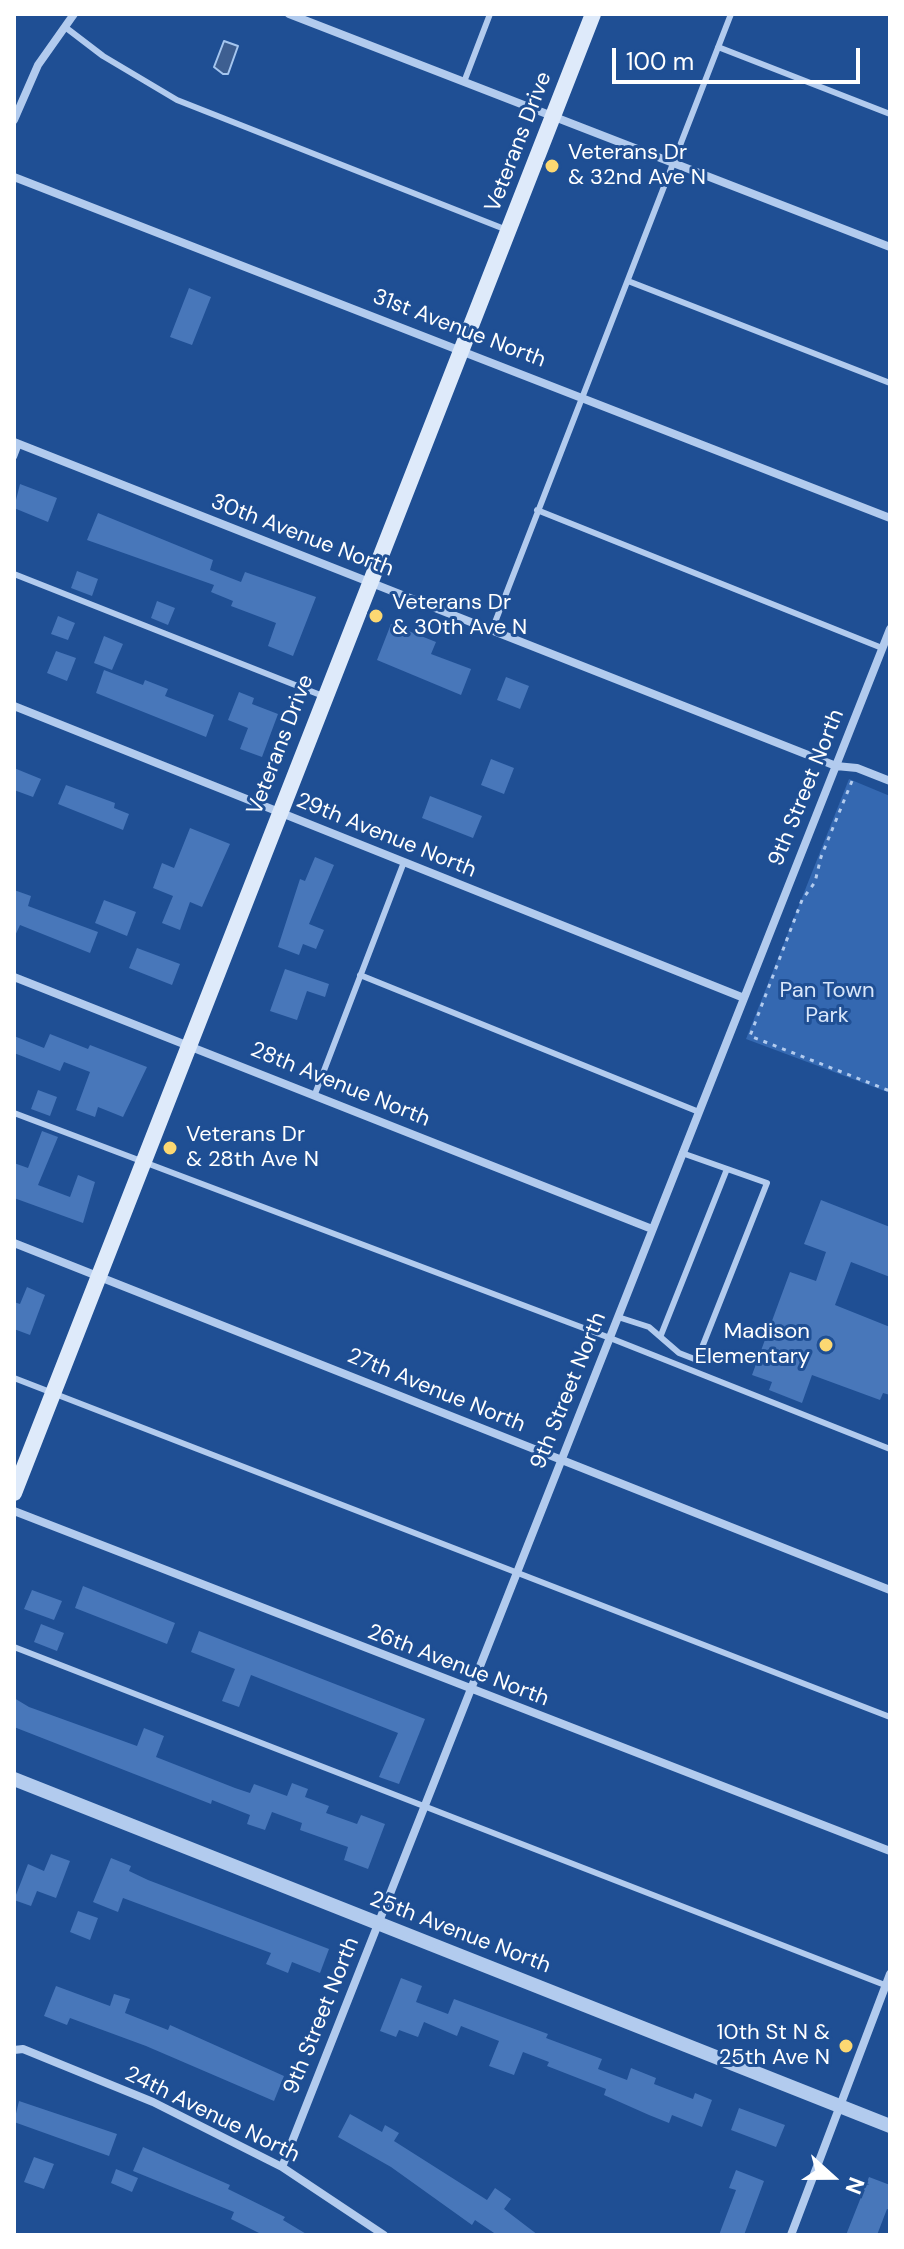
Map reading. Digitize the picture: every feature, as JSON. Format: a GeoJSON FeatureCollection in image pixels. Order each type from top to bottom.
{"type":"FeatureCollection","features":[{"type":"Feature","properties":{"kind":"main road","name":"Veterans Drive"},"geometry":{"type":"LineString","coordinates":[[14,1493],[593,14]]}},
{"type":"Feature","properties":{"kind":"street"},"geometry":{"type":"LineString","coordinates":[[14,120],[38,65],[74,14]]}},
{"type":"Feature","properties":{"kind":"street"},"geometry":{"type":"LineString","coordinates":[[289,14],[890,247]]}},
{"type":"Feature","properties":{"kind":"street","name":"31st Avenue North"},"geometry":{"type":"LineString","coordinates":[[14,177],[890,518]]}},
{"type":"Feature","properties":{"kind":"street","name":"30th Avenue North"},"geometry":{"type":"LineString","coordinates":[[17,443],[836,766],[857,768],[890,781]]}},
{"type":"Feature","properties":{"kind":"street","name":"9th Street North"},"geometry":{"type":"LineString","coordinates":[[282,2167],[890,629]]}},
{"type":"Feature","properties":{"kind":"street","name":"29th Avenue North"},"geometry":{"type":"LineString","coordinates":[[14,706],[744,998]]}},
{"type":"Feature","properties":{"kind":"street","name":"28th Avenue North"},"geometry":{"type":"LineString","coordinates":[[14,977],[652,1229]]}},
{"type":"Feature","properties":{"kind":"street","name":"27th Avenue North"},"geometry":{"type":"LineString","coordinates":[[14,1243],[890,1590]]}},
{"type":"Feature","properties":{"kind":"street","name":"26th Avenue North"},"geometry":{"type":"LineString","coordinates":[[14,1511],[470,1691],[890,1851]]}},
{"type":"Feature","properties":{"kind":"street","name":"25th Avenue North"},"geometry":{"type":"LineString","coordinates":[[14,1779],[890,2126]]}},
{"type":"Feature","properties":{"kind":"street"},"geometry":{"type":"LineString","coordinates":[[791,2235],[890,1974]]}},
{"type":"Feature","properties":{"kind":"street","name":"24th Avenue North"},"geometry":{"type":"LineString","coordinates":[[14,2050],[23,2049],[153,2102],[282,2167],[384,2235]]}},
{"type":"Feature","properties":{"kind":"lane"},"geometry":{"type":"LineString","coordinates":[[464,82],[490,14]]}},
{"type":"Feature","properties":{"kind":"lane"},"geometry":{"type":"LineString","coordinates":[[492,630],[580,396],[731,14]]}},
{"type":"Feature","properties":{"kind":"lane"},"geometry":{"type":"LineString","coordinates":[[65,27],[103,56],[177,100],[507,230]]}},
{"type":"Feature","properties":{"kind":"lane"},"geometry":{"type":"LineString","coordinates":[[718,47],[890,114]]}},
{"type":"Feature","properties":{"kind":"lane"},"geometry":{"type":"LineString","coordinates":[[628,281],[890,383]]}},
{"type":"Feature","properties":{"kind":"lane"},"geometry":{"type":"LineString","coordinates":[[14,457],[17,443]]}},
{"type":"Feature","properties":{"kind":"lane"},"geometry":{"type":"LineString","coordinates":[[537,510],[882,648]]}},
{"type":"Feature","properties":{"kind":"lane"},"geometry":{"type":"LineString","coordinates":[[14,574],[324,697]]}},
{"type":"Feature","properties":{"kind":"lane"},"geometry":{"type":"LineString","coordinates":[[315,1094],[404,862]]}},
{"type":"Feature","properties":{"kind":"lane"},"geometry":{"type":"LineString","coordinates":[[360,975],[699,1112]]}},
{"type":"Feature","properties":{"kind":"lane"},"geometry":{"type":"LineString","coordinates":[[14,1113],[610,1338],[890,1449]]}},
{"type":"Feature","properties":{"kind":"lane"},"geometry":{"type":"LineString","coordinates":[[618,1317],[661,1335],[679,1353],[697,1360],[767,1183],[682,1153]]}},
{"type":"Feature","properties":{"kind":"lane"},"geometry":{"type":"LineString","coordinates":[[661,1335],[727,1169]]}},
{"type":"Feature","properties":{"kind":"lane"},"geometry":{"type":"LineString","coordinates":[[14,1378],[890,1717]]}},
{"type":"Feature","properties":{"kind":"lane"},"geometry":{"type":"LineString","coordinates":[[14,1647],[888,1986]]}},
{"type":"Feature","properties":{"kind":"path"},"geometry":{"type":"LineString","coordinates":[[852,781],[821,857],[815,882],[802,900],[750,1036],[890,1091]]}},
{"type":"Feature","properties":{"kind":"green space","name":"Pan Town Park"},"geometry":{"type":"Polygon","coordinates":[[[849,779],[890,796],[890,1093],[746,1039],[849,779]]]}},
{"type":"Feature","properties":{"kind":"shaded area"},"geometry":{"type":"Polygon","coordinates":[[[224,41],[238,46],[228,74],[214,67],[224,41]]]}},
{"type":"Feature","properties":{"kind":"building"},"geometry":{"type":"Polygon","coordinates":[[[189,288],[211,297],[192,345],[170,337],[189,288]]]}},
{"type":"Feature","properties":{"kind":"building"},"geometry":{"type":"Polygon","coordinates":[[[20,484],[57,498],[48,522],[14,508],[20,484]]]}},
{"type":"Feature","properties":{"kind":"building"},"geometry":{"type":"Polygon","coordinates":[[[98,513],[213,560],[210,570],[241,582],[245,572],[316,597],[293,656],[268,646],[276,623],[231,606],[233,601],[211,592],[214,585],[87,540],[98,513]]]}},
{"type":"Feature","properties":{"kind":"building"},"geometry":{"type":"Polygon","coordinates":[[[77,571],[98,579],[92,596],[71,588],[77,571]]]}},
{"type":"Feature","properties":{"kind":"building"},"geometry":{"type":"Polygon","coordinates":[[[157,601],[175,608],[168,625],[151,618],[157,601]]]}},
{"type":"Feature","properties":{"kind":"building"},"geometry":{"type":"Polygon","coordinates":[[[58,616],[75,623],[68,640],[51,634],[58,616]]]}},
{"type":"Feature","properties":{"kind":"building"},"geometry":{"type":"Polygon","coordinates":[[[391,624],[436,642],[431,654],[471,669],[461,695],[377,660],[391,624]]]}},
{"type":"Feature","properties":{"kind":"building"},"geometry":{"type":"Polygon","coordinates":[[[104,636],[123,644],[112,670],[94,663],[104,636]]]}},
{"type":"Feature","properties":{"kind":"building"},"geometry":{"type":"Polygon","coordinates":[[[56,651],[76,658],[67,681],[47,673],[56,651]]]}},
{"type":"Feature","properties":{"kind":"building"},"geometry":{"type":"Polygon","coordinates":[[[104,670],[143,685],[145,680],[168,689],[165,696],[214,715],[206,737],[96,693],[104,670]]]}},
{"type":"Feature","properties":{"kind":"building"},"geometry":{"type":"Polygon","coordinates":[[[506,677],[529,686],[520,709],[497,700],[506,677]]]}},
{"type":"Feature","properties":{"kind":"building"},"geometry":{"type":"Polygon","coordinates":[[[239,692],[254,698],[252,704],[278,714],[262,757],[240,749],[248,728],[228,720],[239,692]]]}},
{"type":"Feature","properties":{"kind":"building"},"geometry":{"type":"Polygon","coordinates":[[[491,759],[514,768],[504,794],[481,785],[491,759]]]}},
{"type":"Feature","properties":{"kind":"building"},"geometry":{"type":"Polygon","coordinates":[[[14,768],[41,779],[33,797],[14,790],[14,768]]]}},
{"type":"Feature","properties":{"kind":"building"},"geometry":{"type":"Polygon","coordinates":[[[66,785],[115,803],[114,808],[129,814],[123,830],[58,804],[66,785]]]}},
{"type":"Feature","properties":{"kind":"building"},"geometry":{"type":"Polygon","coordinates":[[[430,796],[482,816],[473,838],[422,818],[430,796]]]}},
{"type":"Feature","properties":{"kind":"building"},"geometry":{"type":"Polygon","coordinates":[[[190,828],[230,844],[202,907],[190,902],[180,930],[162,923],[173,896],[153,888],[162,863],[174,868],[190,828]]]}},
{"type":"Feature","properties":{"kind":"building"},"geometry":{"type":"Polygon","coordinates":[[[315,857],[334,865],[309,924],[324,930],[316,949],[303,944],[299,955],[278,947],[300,879],[305,881],[315,857]]]}},
{"type":"Feature","properties":{"kind":"building"},"geometry":{"type":"Polygon","coordinates":[[[14,890],[31,896],[28,906],[98,932],[90,953],[20,925],[14,938],[14,890]]]}},
{"type":"Feature","properties":{"kind":"building"},"geometry":{"type":"Polygon","coordinates":[[[104,900],[136,912],[127,936],[95,923],[104,900]]]}},
{"type":"Feature","properties":{"kind":"building"},"geometry":{"type":"Polygon","coordinates":[[[137,948],[180,964],[172,985],[129,968],[137,948]]]}},
{"type":"Feature","properties":{"kind":"building"},"geometry":{"type":"Polygon","coordinates":[[[285,969],[329,984],[325,997],[307,991],[297,1020],[270,1011],[285,969]]]}},
{"type":"Feature","properties":{"kind":"building"},"geometry":{"type":"Polygon","coordinates":[[[50,1034],[88,1049],[90,1045],[147,1067],[123,1117],[98,1107],[95,1117],[76,1110],[90,1072],[64,1062],[60,1071],[14,1053],[14,1036],[44,1048],[50,1034]]]}},
{"type":"Feature","properties":{"kind":"building"},"geometry":{"type":"Polygon","coordinates":[[[38,1090],[57,1097],[50,1116],[31,1109],[38,1090]]]}},
{"type":"Feature","properties":{"kind":"building"},"geometry":{"type":"Polygon","coordinates":[[[42,1131],[58,1137],[38,1185],[70,1197],[78,1175],[95,1182],[83,1223],[14,1198],[14,1163],[28,1168],[42,1131]]]}},
{"type":"Feature","properties":{"kind":"building","name":"Madison Elementary"},"geometry":{"type":"Polygon","coordinates":[[[821,1200],[890,1227],[890,1277],[851,1262],[835,1305],[890,1327],[890,1395],[883,1393],[880,1400],[812,1375],[802,1403],[769,1390],[772,1382],[752,1375],[790,1272],[816,1281],[826,1252],[804,1244],[821,1200]]]}},
{"type":"Feature","properties":{"kind":"building"},"geometry":{"type":"Polygon","coordinates":[[[27,1287],[45,1295],[30,1335],[14,1329],[14,1302],[20,1304],[27,1287]]]}},
{"type":"Feature","properties":{"kind":"building"},"geometry":{"type":"Polygon","coordinates":[[[83,1586],[175,1623],[167,1644],[75,1608],[83,1586]]]}},
{"type":"Feature","properties":{"kind":"building"},"geometry":{"type":"Polygon","coordinates":[[[32,1590],[62,1601],[54,1620],[24,1609],[32,1590]]]}},
{"type":"Feature","properties":{"kind":"building"},"geometry":{"type":"Polygon","coordinates":[[[41,1624],[64,1633],[57,1651],[34,1642],[41,1624]]]}},
{"type":"Feature","properties":{"kind":"building"},"geometry":{"type":"Polygon","coordinates":[[[199,1631],[425,1719],[399,1784],[379,1777],[398,1733],[251,1675],[239,1707],[222,1701],[235,1669],[191,1652],[199,1631]]]}},
{"type":"Feature","properties":{"kind":"building"},"geometry":{"type":"Polygon","coordinates":[[[14,1698],[29,1707],[137,1746],[144,1728],[164,1736],[156,1757],[235,1788],[250,1793],[254,1784],[287,1796],[292,1783],[308,1789],[305,1797],[329,1806],[326,1813],[357,1824],[361,1815],[385,1824],[368,1869],[344,1860],[348,1847],[300,1830],[302,1823],[272,1812],[265,1830],[247,1824],[250,1815],[212,1800],[211,1804],[14,1727],[14,1698]]]}},
{"type":"Feature","properties":{"kind":"building"},"geometry":{"type":"Polygon","coordinates":[[[51,1854],[70,1861],[56,1898],[37,1891],[31,1906],[14,1900],[28,1864],[44,1871],[51,1854]]]}},
{"type":"Feature","properties":{"kind":"building"},"geometry":{"type":"Polygon","coordinates":[[[111,1858],[131,1866],[129,1871],[148,1880],[329,1949],[320,1973],[292,1962],[288,1973],[266,1964],[271,1953],[123,1898],[118,1912],[93,1902],[111,1858]]]}},
{"type":"Feature","properties":{"kind":"building"},"geometry":{"type":"Polygon","coordinates":[[[78,1911],[98,1918],[90,1940],[70,1932],[78,1911]]]}},
{"type":"Feature","properties":{"kind":"building"},"geometry":{"type":"Polygon","coordinates":[[[401,1978],[422,1986],[416,2002],[448,2014],[454,1999],[548,2034],[546,2038],[602,2059],[598,2069],[627,2080],[631,2068],[656,2078],[654,2084],[693,2099],[695,2093],[712,2100],[702,2127],[672,2115],[669,2123],[649,2115],[604,2095],[606,2089],[547,2066],[549,2062],[523,2052],[514,2075],[489,2066],[499,2041],[461,2026],[457,2036],[424,2022],[418,2037],[399,2030],[396,2037],[380,2031],[401,1978]]]}},
{"type":"Feature","properties":{"kind":"building"},"geometry":{"type":"Polygon","coordinates":[[[56,1986],[110,2006],[114,1994],[130,1999],[125,2013],[168,2030],[170,2025],[284,2076],[274,2101],[146,2046],[70,2018],[67,2025],[44,2016],[56,1986]]]}},
{"type":"Feature","properties":{"kind":"building"},"geometry":{"type":"Polygon","coordinates":[[[19,2101],[117,2134],[109,2156],[14,2122],[19,2101]]]}},
{"type":"Feature","properties":{"kind":"building"},"geometry":{"type":"Polygon","coordinates":[[[739,2108],[785,2125],[776,2147],[731,2130],[739,2108]]]}},
{"type":"Feature","properties":{"kind":"building"},"geometry":{"type":"Polygon","coordinates":[[[350,2114],[382,2132],[385,2125],[399,2133],[394,2141],[487,2200],[495,2188],[511,2199],[504,2209],[538,2235],[497,2235],[475,2220],[472,2225],[391,2167],[338,2137],[350,2114]]]}},
{"type":"Feature","properties":{"kind":"building"},"geometry":{"type":"Polygon","coordinates":[[[143,2147],[230,2185],[228,2189],[285,2217],[283,2220],[308,2235],[263,2235],[231,2219],[234,2212],[133,2171],[143,2147]]]}},
{"type":"Feature","properties":{"kind":"building"},"geometry":{"type":"Polygon","coordinates":[[[34,2157],[54,2164],[44,2189],[24,2182],[34,2157]]]}},
{"type":"Feature","properties":{"kind":"building"},"geometry":{"type":"Polygon","coordinates":[[[116,2169],[138,2178],[132,2192],[111,2183],[116,2169]]]}},
{"type":"Feature","properties":{"kind":"building"},"geometry":{"type":"Polygon","coordinates":[[[736,2170],[764,2181],[744,2235],[719,2235],[736,2190],[729,2188],[736,2170]]]}},
{"type":"Feature","properties":{"kind":"building"},"geometry":{"type":"Polygon","coordinates":[[[869,2177],[890,2185],[890,2210],[887,2209],[877,2235],[846,2235],[869,2177]]]}},
{"type":"Feature","properties":{"kind":"place","name":"Veterans Dr & 32nd Ave N"},"geometry":{"type":"Point","coordinates":[552,166]}},
{"type":"Feature","properties":{"kind":"place","name":"Veterans Dr & 30th Ave N"},"geometry":{"type":"Point","coordinates":[376,616]}},
{"type":"Feature","properties":{"kind":"place","name":"Veterans Dr & 28th Ave N"},"geometry":{"type":"Point","coordinates":[170,1148]}},
{"type":"Feature","properties":{"kind":"place","name":"Madison Elementary"},"geometry":{"type":"Point","coordinates":[826,1345]}},
{"type":"Feature","properties":{"kind":"place","name":"10th St N & 25th Ave N"},"geometry":{"type":"Point","coordinates":[846,2046]}}]}
